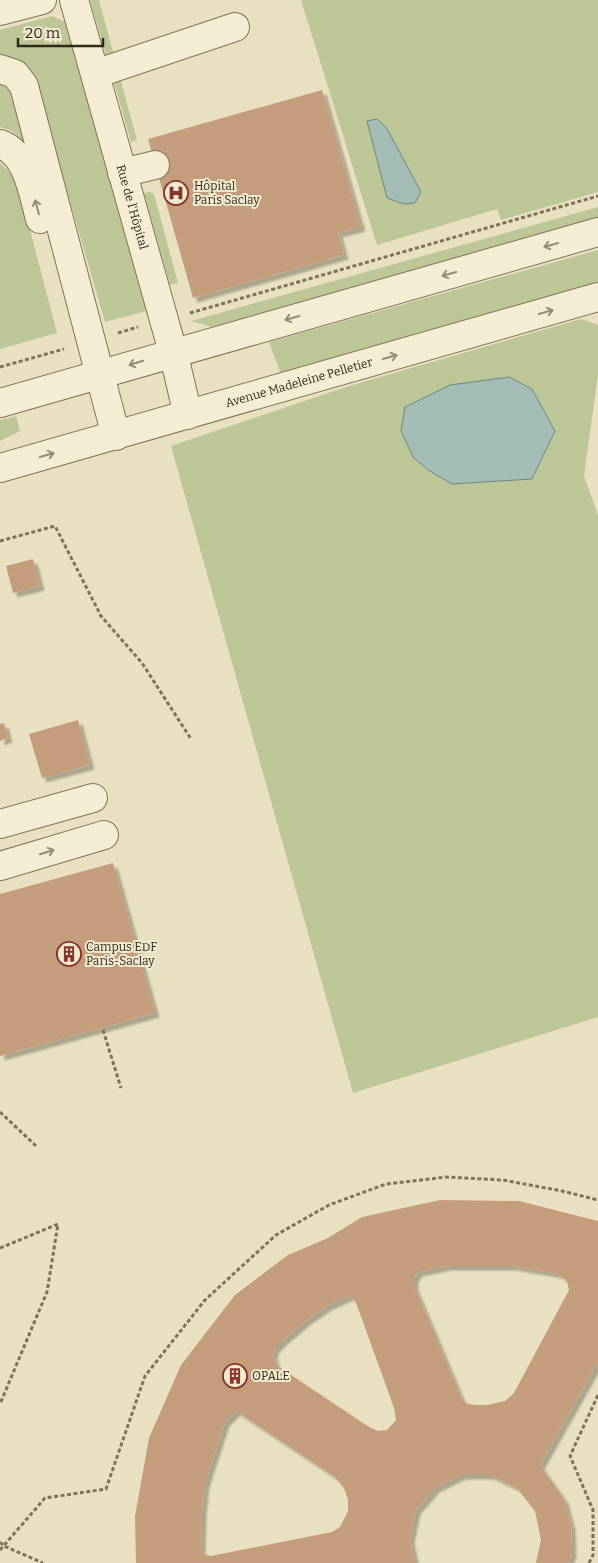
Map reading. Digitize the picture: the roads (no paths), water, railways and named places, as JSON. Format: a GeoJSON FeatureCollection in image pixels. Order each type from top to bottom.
{"type":"FeatureCollection","features":[{"type":"Feature","properties":{"kind":"street"},"geometry":{"type":"LineString","coordinates":[[0,12],[42,0]]}},
{"type":"Feature","properties":{"kind":"street","name":"Rue de l'Hôpital"},"geometry":{"type":"LineString","coordinates":[[74,0],[173,352],[188,415]]}},
{"type":"Feature","properties":{"kind":"street"},"geometry":{"type":"LineString","coordinates":[[95,74],[234,27]]}},
{"type":"Feature","properties":{"kind":"street"},"geometry":{"type":"LineString","coordinates":[[0,69],[16,74],[24,86],[83,344]]}},
{"type":"Feature","properties":{"kind":"street"},"geometry":{"type":"LineString","coordinates":[[0,144],[21,160],[31,186],[83,344],[110,437]]}},
{"type":"Feature","properties":{"kind":"street"},"geometry":{"type":"LineString","coordinates":[[122,173],[155,165]]}},
{"type":"Feature","properties":{"kind":"street"},"geometry":{"type":"LineString","coordinates":[[0,403],[598,232]]}},
{"type":"Feature","properties":{"kind":"street","name":"Avenue Madeleine Pelletier"},"geometry":{"type":"LineString","coordinates":[[0,468],[598,297]]}},
{"type":"Feature","properties":{"kind":"street"},"geometry":{"type":"LineString","coordinates":[[0,824],[93,798]]}},
{"type":"Feature","properties":{"kind":"street"},"geometry":{"type":"LineString","coordinates":[[0,866],[104,835]]}},
{"type":"Feature","properties":{"kind":"water"},"geometry":{"type":"Polygon","coordinates":[[[377,119],[386,127],[421,192],[415,203],[404,204],[387,198],[367,121],[377,119]]]}},
{"type":"Feature","properties":{"kind":"water"},"geometry":{"type":"Polygon","coordinates":[[[509,377],[532,389],[555,431],[532,479],[452,484],[428,470],[413,457],[401,431],[405,407],[450,385],[509,377]]]}},
{"type":"Feature","properties":{"kind":"place","name":"Hôpital Paris Saclay"},"geometry":{"type":"Point","coordinates":[176,193]}},
{"type":"Feature","properties":{"kind":"place","name":"Campus EDF Paris-Saclay"},"geometry":{"type":"Point","coordinates":[69,954]}},
{"type":"Feature","properties":{"kind":"place","name":"OPALE"},"geometry":{"type":"Point","coordinates":[235,1376]}}]}
